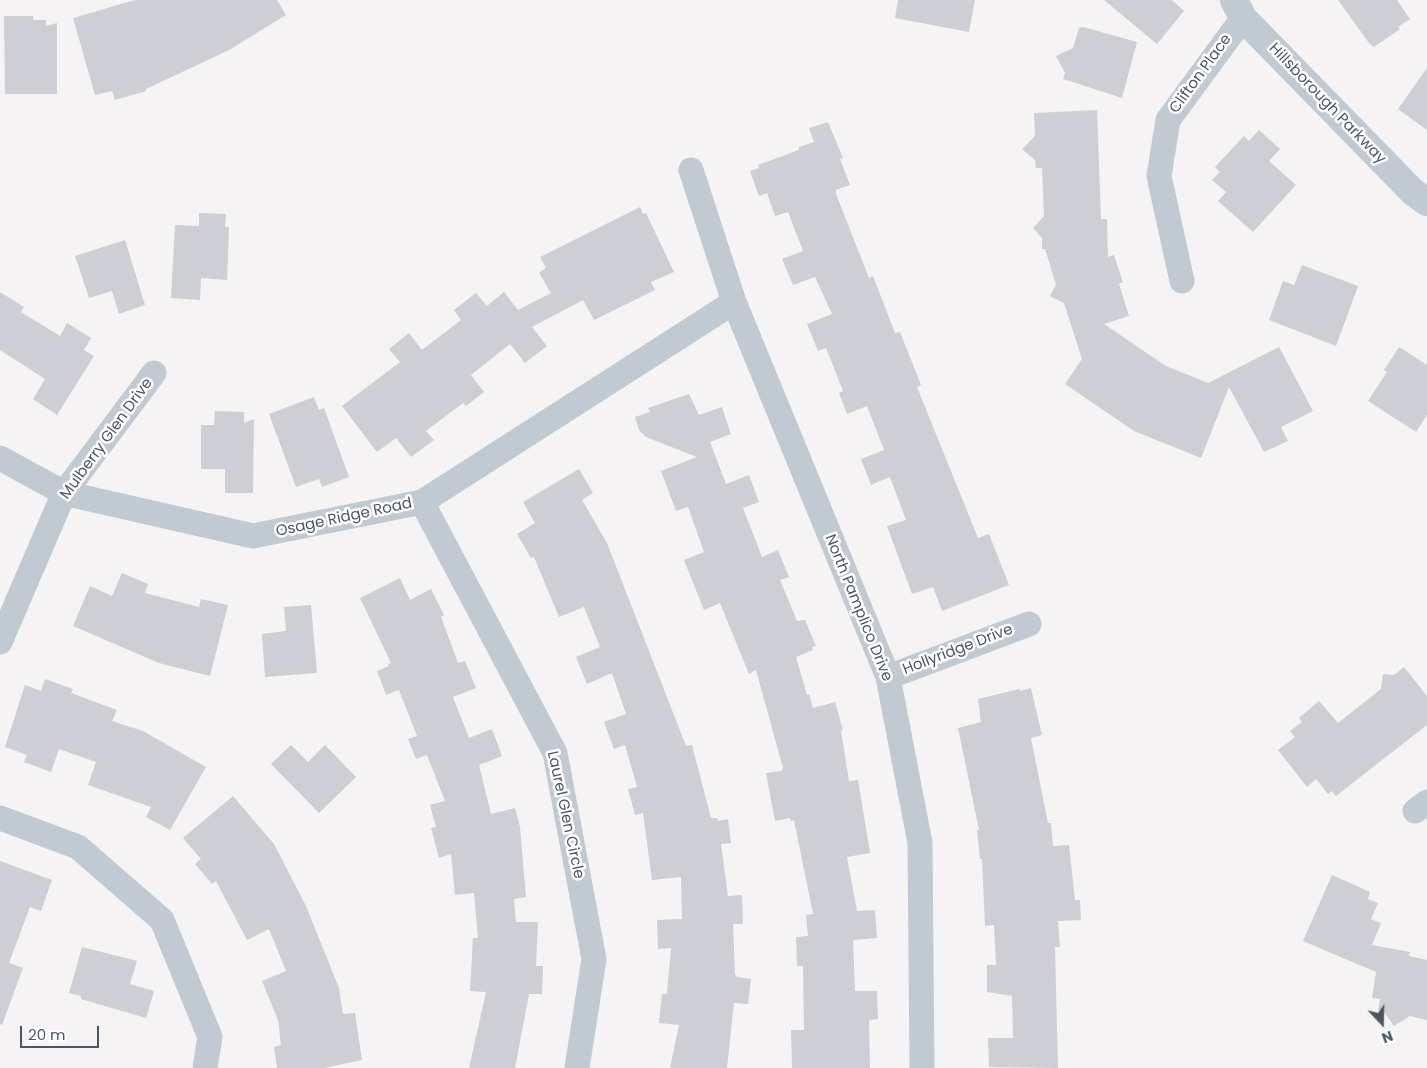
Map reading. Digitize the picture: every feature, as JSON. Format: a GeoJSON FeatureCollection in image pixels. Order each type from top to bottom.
{"type":"FeatureCollection","features":[{"type":"Feature","properties":{"kind":"street","name":"Hillsborough Parkway"},"geometry":{"type":"LineString","coordinates":[[1239,9],[1413,192],[1427,202]]}},
{"type":"Feature","properties":{"kind":"street","name":"Clifton Place"},"geometry":{"type":"LineString","coordinates":[[1182,281],[1160,176],[1168,120],[1239,9]]}},
{"type":"Feature","properties":{"kind":"street","name":"North Pamplico Drive"},"geometry":{"type":"LineString","coordinates":[[692,170],[734,302],[888,677],[920,843],[922,1068]]}},
{"type":"Feature","properties":{"kind":"street","name":"Osage Ridge Road"},"geometry":{"type":"LineString","coordinates":[[0,458],[64,493],[253,536],[422,502],[734,302]]}},
{"type":"Feature","properties":{"kind":"street","name":"Mulberry Glen Drive"},"geometry":{"type":"LineString","coordinates":[[0,642],[64,493],[154,373]]}},
{"type":"Feature","properties":{"kind":"street","name":"Laurel Glen Circle"},"geometry":{"type":"LineString","coordinates":[[422,502],[554,753],[594,959],[577,1068]]}},
{"type":"Feature","properties":{"kind":"street","name":"Hollyridge Drive"},"geometry":{"type":"LineString","coordinates":[[888,677],[1029,624]]}},
{"type":"Feature","properties":{"kind":"street"},"geometry":{"type":"LineString","coordinates":[[0,818],[78,847],[162,920],[210,1036],[205,1068]]}},
{"type":"Feature","properties":{"kind":"building"},"geometry":{"type":"Polygon","coordinates":[[[135,0],[277,0],[286,15],[229,50],[146,89],[146,91],[115,100],[112,91],[95,95],[73,18],[135,0]]]}},
{"type":"Feature","properties":{"kind":"building"},"geometry":{"type":"Polygon","coordinates":[[[898,0],[975,0],[969,32],[895,18],[898,0]]]}},
{"type":"Feature","properties":{"kind":"building"},"geometry":{"type":"Polygon","coordinates":[[[1104,0],[1172,0],[1184,11],[1157,44],[1104,0]]]}},
{"type":"Feature","properties":{"kind":"building"},"geometry":{"type":"Polygon","coordinates":[[[1338,0],[1397,0],[1410,19],[1398,27],[1400,29],[1374,47],[1369,43],[1338,0]]]}},
{"type":"Feature","properties":{"kind":"building"},"geometry":{"type":"Polygon","coordinates":[[[4,16],[33,16],[33,20],[46,20],[46,26],[57,23],[57,94],[5,94],[4,16]]]}},
{"type":"Feature","properties":{"kind":"building"},"geometry":{"type":"Polygon","coordinates":[[[1083,27],[1137,42],[1122,98],[1063,79],[1065,73],[1056,56],[1073,48],[1079,28],[1083,27]]]}},
{"type":"Feature","properties":{"kind":"building"},"geometry":{"type":"Polygon","coordinates":[[[1427,68],[1427,130],[1398,109],[1427,68]]]}},
{"type":"Feature","properties":{"kind":"building"},"geometry":{"type":"Polygon","coordinates":[[[1097,110],[1101,219],[1107,219],[1108,257],[1114,255],[1123,282],[1119,284],[1129,316],[1104,324],[1166,366],[1208,383],[1279,347],[1313,411],[1281,427],[1288,441],[1264,452],[1229,387],[1201,458],[1134,431],[1065,384],[1082,359],[1064,303],[1050,296],[1056,285],[1045,249],[1042,249],[1042,238],[1033,228],[1044,216],[1042,168],[1036,168],[1035,160],[1022,149],[1035,136],[1034,113],[1097,110]]]}},
{"type":"Feature","properties":{"kind":"building"},"geometry":{"type":"Polygon","coordinates":[[[828,122],[843,158],[840,159],[850,185],[836,190],[836,194],[869,278],[873,276],[895,333],[900,332],[921,385],[917,387],[978,538],[989,534],[1009,585],[942,611],[933,587],[912,594],[887,526],[906,520],[890,477],[871,485],[861,459],[884,450],[867,406],[847,414],[839,393],[843,391],[826,348],[818,351],[807,324],[832,314],[815,277],[793,285],[782,259],[803,251],[788,212],[775,216],[767,193],[759,196],[750,171],[759,168],[758,165],[799,150],[799,147],[814,142],[809,128],[828,122]]]}},
{"type":"Feature","properties":{"kind":"building"},"geometry":{"type":"Polygon","coordinates":[[[1259,130],[1280,149],[1269,161],[1296,185],[1253,232],[1218,201],[1226,192],[1212,180],[1220,172],[1215,167],[1244,136],[1249,141],[1259,130]]]}},
{"type":"Feature","properties":{"kind":"building"},"geometry":{"type":"Polygon","coordinates":[[[640,207],[643,214],[646,213],[674,272],[651,282],[655,290],[594,320],[583,300],[532,327],[547,346],[525,363],[510,344],[471,375],[484,392],[466,406],[463,403],[426,431],[434,440],[411,457],[396,438],[377,452],[342,406],[400,362],[389,349],[409,333],[422,350],[461,320],[454,310],[476,293],[487,306],[504,292],[518,310],[551,293],[539,273],[546,268],[540,257],[640,207]]]}},
{"type":"Feature","properties":{"kind":"building"},"geometry":{"type":"Polygon","coordinates":[[[199,213],[226,214],[225,227],[229,227],[227,280],[201,278],[200,300],[171,298],[175,225],[199,226],[199,213]]]}},
{"type":"Feature","properties":{"kind":"building"},"geometry":{"type":"Polygon","coordinates":[[[125,240],[145,305],[119,314],[112,291],[89,298],[75,256],[125,240]]]}},
{"type":"Feature","properties":{"kind":"building"},"geometry":{"type":"Polygon","coordinates":[[[1302,265],[1358,286],[1336,346],[1269,320],[1283,281],[1294,285],[1302,265]]]}},
{"type":"Feature","properties":{"kind":"building"},"geometry":{"type":"Polygon","coordinates":[[[0,292],[24,307],[21,312],[60,336],[67,323],[91,338],[84,350],[94,356],[57,415],[33,399],[45,379],[0,350],[0,292]]]}},
{"type":"Feature","properties":{"kind":"building"},"geometry":{"type":"Polygon","coordinates":[[[1399,347],[1427,365],[1427,415],[1416,432],[1368,401],[1387,372],[1384,370],[1399,347]]]}},
{"type":"Feature","properties":{"kind":"building"},"geometry":{"type":"Polygon","coordinates":[[[689,394],[699,415],[722,407],[731,434],[710,442],[726,484],[749,475],[759,502],[743,508],[762,557],[778,550],[789,577],[780,580],[797,621],[805,620],[816,646],[812,647],[813,650],[796,657],[807,695],[809,694],[813,708],[835,702],[843,730],[841,731],[849,781],[858,780],[870,853],[847,857],[857,911],[875,910],[877,938],[853,940],[855,991],[877,991],[878,1019],[869,1020],[870,1068],[792,1068],[791,1030],[804,1030],[803,966],[797,966],[796,937],[808,936],[806,915],[813,914],[794,820],[791,821],[790,818],[775,821],[766,773],[782,771],[783,768],[756,670],[749,674],[720,603],[704,610],[684,560],[704,552],[688,507],[676,511],[661,471],[697,457],[646,437],[639,430],[635,417],[650,412],[648,408],[689,394]]]}},
{"type":"Feature","properties":{"kind":"building"},"geometry":{"type":"Polygon","coordinates":[[[314,397],[319,410],[324,408],[349,477],[322,487],[319,479],[296,487],[269,414],[314,397]]]}},
{"type":"Feature","properties":{"kind":"building"},"geometry":{"type":"Polygon","coordinates":[[[215,411],[244,412],[244,423],[254,419],[253,493],[225,493],[225,469],[201,469],[201,425],[214,425],[215,411]]]}},
{"type":"Feature","properties":{"kind":"building"},"geometry":{"type":"Polygon","coordinates":[[[579,469],[593,493],[582,500],[607,543],[686,746],[692,745],[711,818],[717,818],[718,821],[728,819],[731,843],[721,844],[728,896],[742,895],[743,924],[733,924],[735,974],[737,977],[751,979],[748,1004],[734,1003],[727,1068],[670,1068],[679,1025],[659,1023],[662,994],[667,994],[671,948],[658,949],[657,920],[682,919],[681,877],[652,880],[643,813],[635,815],[628,789],[637,787],[625,745],[614,749],[604,722],[626,714],[612,673],[587,684],[576,657],[600,647],[584,607],[559,617],[534,557],[531,558],[517,534],[535,523],[523,502],[579,469]]]}},
{"type":"Feature","properties":{"kind":"building"},"geometry":{"type":"Polygon","coordinates":[[[122,573],[148,584],[145,593],[199,607],[201,599],[228,605],[210,676],[159,663],[73,626],[90,586],[112,596],[122,573]]]}},
{"type":"Feature","properties":{"kind":"building"},"geometry":{"type":"Polygon","coordinates":[[[400,578],[410,600],[431,589],[444,615],[441,617],[458,663],[465,661],[476,688],[453,697],[469,738],[492,729],[502,756],[479,765],[491,814],[515,808],[520,827],[526,897],[514,899],[516,922],[538,922],[536,966],[543,966],[542,994],[529,994],[515,1068],[469,1068],[486,992],[470,991],[473,938],[478,938],[474,893],[455,895],[451,854],[439,858],[431,828],[436,827],[430,805],[445,801],[427,755],[416,759],[408,739],[417,736],[399,690],[386,695],[377,671],[389,666],[388,664],[391,663],[360,598],[400,578]]]}},
{"type":"Feature","properties":{"kind":"building"},"geometry":{"type":"Polygon","coordinates":[[[311,605],[317,673],[265,677],[262,634],[286,631],[284,607],[311,605]]]}},
{"type":"Feature","properties":{"kind":"building"},"geometry":{"type":"Polygon","coordinates":[[[1404,667],[1427,696],[1427,725],[1336,796],[1332,791],[1328,794],[1316,779],[1307,787],[1278,750],[1295,737],[1290,731],[1302,722],[1299,718],[1319,701],[1338,723],[1381,689],[1383,674],[1394,675],[1404,667]]]}},
{"type":"Feature","properties":{"kind":"building"},"geometry":{"type":"Polygon","coordinates":[[[45,679],[73,689],[71,693],[117,710],[112,721],[143,731],[206,767],[170,830],[146,817],[151,807],[88,785],[96,762],[59,749],[51,772],[24,762],[27,755],[5,747],[25,685],[41,691],[45,679]]]}},
{"type":"Feature","properties":{"kind":"building"},"geometry":{"type":"Polygon","coordinates":[[[1031,688],[1042,735],[1031,738],[1048,823],[1051,823],[1053,846],[1069,845],[1075,900],[1080,900],[1081,920],[1058,921],[1060,947],[1055,947],[1058,1068],[989,1067],[988,1038],[1013,1038],[1012,996],[987,992],[987,965],[996,965],[994,925],[985,926],[982,859],[980,859],[977,830],[979,830],[958,728],[981,722],[978,699],[1031,688]]]}},
{"type":"Feature","properties":{"kind":"building"},"geometry":{"type":"Polygon","coordinates":[[[291,745],[308,762],[325,745],[356,777],[319,813],[271,764],[291,745]]]}},
{"type":"Feature","properties":{"kind":"building"},"geometry":{"type":"Polygon","coordinates":[[[233,796],[274,844],[306,906],[339,988],[343,1014],[355,1013],[362,1060],[324,1068],[277,1068],[274,1047],[281,1045],[278,1020],[262,981],[286,971],[269,929],[247,940],[216,881],[212,884],[195,864],[201,859],[183,838],[233,796]]]}},
{"type":"Feature","properties":{"kind":"building"},"geometry":{"type":"Polygon","coordinates":[[[0,861],[52,880],[41,911],[30,907],[9,963],[23,968],[2,1025],[0,1024],[0,861]]]}},
{"type":"Feature","properties":{"kind":"building"},"geometry":{"type":"Polygon","coordinates":[[[1332,875],[1370,892],[1368,899],[1378,903],[1371,919],[1381,923],[1372,945],[1410,952],[1409,956],[1427,960],[1427,1020],[1410,1016],[1394,1026],[1384,1012],[1378,1010],[1380,999],[1372,998],[1376,972],[1303,941],[1332,875]]]}},
{"type":"Feature","properties":{"kind":"building"},"geometry":{"type":"Polygon","coordinates":[[[82,947],[137,961],[130,984],[154,991],[146,1018],[81,999],[81,996],[69,993],[82,947]]]}}]}
